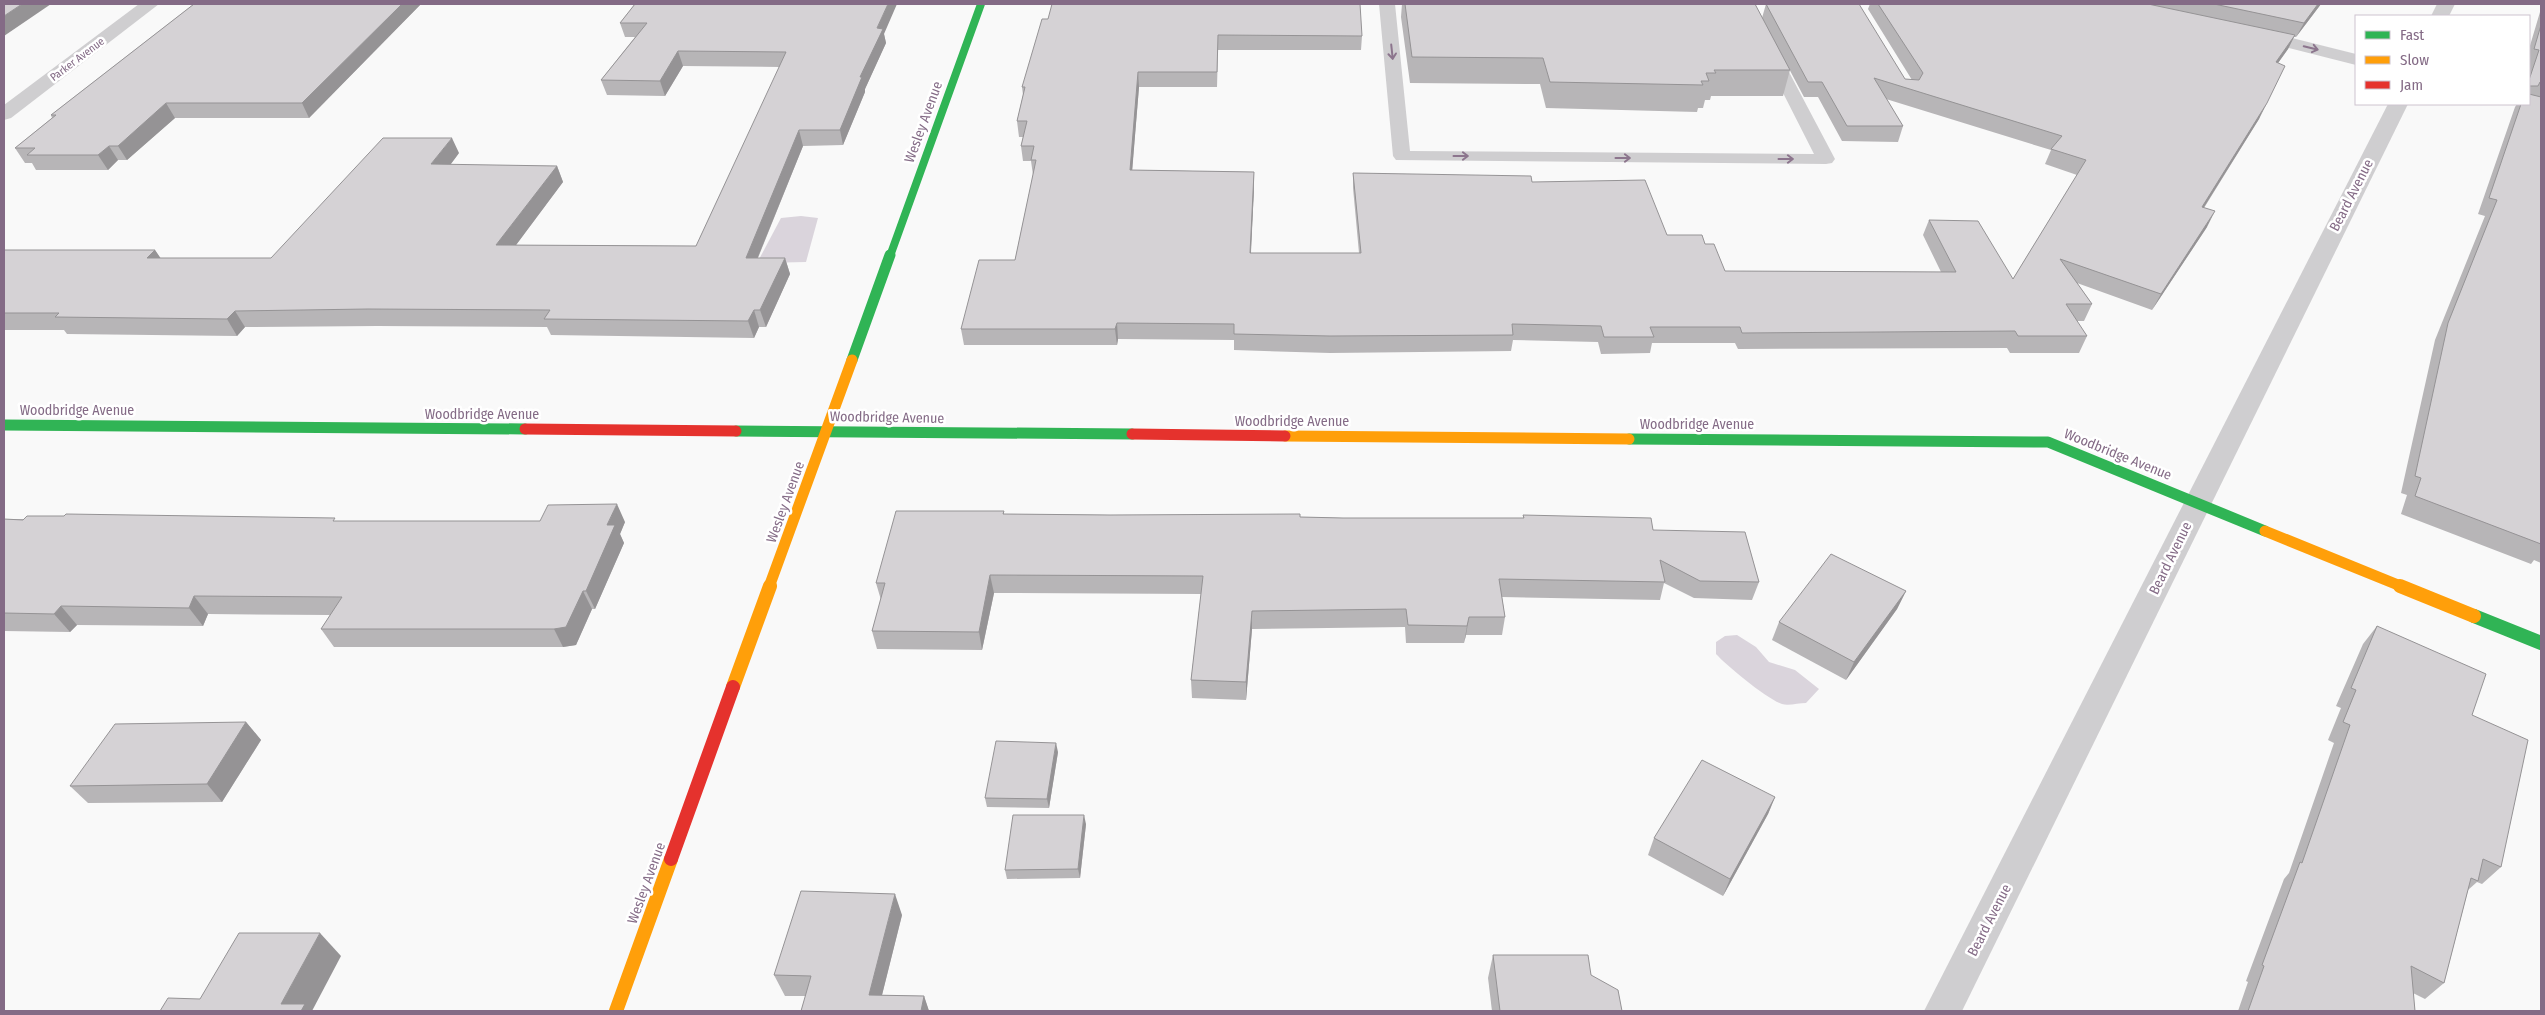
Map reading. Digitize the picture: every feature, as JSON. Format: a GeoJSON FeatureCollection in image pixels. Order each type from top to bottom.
{"type":"FeatureCollection","features":[{"type":"Feature","properties":{"kind":"street","name":"Parker Avenue"},"geometry":{"type":"LineString","coordinates":[[4,114],[150,4]]}},
{"type":"Feature","properties":{"kind":"street","name":"Wesley Avenue"},"geometry":{"type":"LineString","coordinates":[[616,1011],[981,4]]}},
{"type":"Feature","properties":{"kind":"street"},"geometry":{"type":"LineString","coordinates":[[2239,31],[2355,60]]}},
{"type":"Feature","properties":{"kind":"street","name":"Beard Avenue"},"geometry":{"type":"LineString","coordinates":[[1943,1011],[2397,105]]}},
{"type":"Feature","properties":{"kind":"street","name":"Woodbridge Avenue"},"geometry":{"type":"LineString","coordinates":[[4,425],[2048,442],[2541,643]]}},
{"type":"Feature","properties":{"kind":"lane"},"geometry":{"type":"LineString","coordinates":[[1387,4],[1402,156],[1826,159],[1746,4]]}},
{"type":"Feature","properties":{"kind":"shaded area"},"geometry":{"type":"Polygon","coordinates":[[[801,216],[818,218],[806,262],[757,263],[781,218],[801,216]]]}},
{"type":"Feature","properties":{"kind":"shaded area"},"geometry":{"type":"Polygon","coordinates":[[[1737,635],[1756,647],[1769,662],[1795,670],[1819,689],[1806,703],[1784,705],[1767,696],[1716,654],[1716,642],[1725,636],[1737,635]]]}},
{"type":"Feature","properties":{"kind":"building"},"geometry":{"type":"Polygon","coordinates":[[[4,4],[22,4],[4,16],[4,4]]]}},
{"type":"Feature","properties":{"kind":"building"},"geometry":{"type":"Polygon","coordinates":[[[194,4],[402,4],[302,103],[166,103],[118,146],[109,146],[98,155],[27,155],[35,148],[15,148],[56,115],[51,115],[194,4]]]}},
{"type":"Feature","properties":{"kind":"building"},"geometry":{"type":"Polygon","coordinates":[[[635,4],[888,4],[877,28],[883,29],[860,77],[862,77],[840,130],[799,130],[746,258],[785,258],[760,310],[754,310],[748,321],[544,319],[550,310],[368,309],[235,311],[227,319],[55,317],[59,313],[4,313],[4,250],[155,250],[147,258],[271,258],[383,138],[452,138],[431,164],[557,166],[496,245],[696,246],[786,52],[678,51],[660,81],[601,80],[647,23],[620,23],[635,4]]]}},
{"type":"Feature","properties":{"kind":"building"},"geometry":{"type":"Polygon","coordinates":[[[1052,4],[1360,4],[1362,36],[1218,35],[1217,72],[1138,72],[1130,170],[1254,172],[1250,253],[1361,253],[1353,173],[1531,176],[1532,182],[1645,180],[1667,235],[1702,235],[1705,244],[1714,244],[1725,271],[1956,272],[1929,220],[1978,221],[2013,279],[2086,160],[2051,149],[2062,136],[1874,78],[1903,126],[1847,126],[1822,82],[1808,82],[1766,4],[1859,4],[1905,79],[1919,80],[1923,73],[1878,4],[2148,4],[2295,35],[2276,62],[2285,66],[2267,103],[2202,207],[2215,211],[2161,294],[2060,259],[2092,304],[2066,304],[2087,336],[2018,336],[2015,331],[1742,333],[1740,327],[1650,327],[1654,337],[1604,337],[1601,326],[1512,324],[1513,335],[1330,336],[1234,334],[1234,324],[1117,323],[1115,329],[961,329],[979,260],[1015,260],[1036,160],[1031,160],[1034,146],[1021,146],[1027,121],[1017,121],[1025,87],[1022,87],[1042,19],[1048,19],[1052,4]]]}},
{"type":"Feature","properties":{"kind":"building"},"geometry":{"type":"Polygon","coordinates":[[[1405,4],[1755,4],[1790,70],[1714,70],[1716,73],[1706,73],[1709,81],[1701,81],[1703,85],[1550,82],[1543,58],[1412,57],[1405,4]]]}},
{"type":"Feature","properties":{"kind":"building"},"geometry":{"type":"Polygon","coordinates":[[[2214,4],[2318,4],[2304,23],[2214,4]]]}},
{"type":"Feature","properties":{"kind":"building"},"geometry":{"type":"Polygon","coordinates":[[[2541,25],[2541,82],[2538,86],[2530,86],[2530,77],[2539,50],[2534,49],[2541,25]]]}},
{"type":"Feature","properties":{"kind":"building"},"geometry":{"type":"Polygon","coordinates":[[[2530,94],[2541,97],[2541,544],[2415,496],[2421,478],[2415,476],[2448,323],[2497,200],[2489,198],[2521,105],[2530,105],[2530,94]]]}},
{"type":"Feature","properties":{"kind":"building"},"geometry":{"type":"Polygon","coordinates":[[[617,504],[607,525],[615,525],[586,591],[583,591],[566,627],[554,629],[321,629],[342,597],[194,596],[189,608],[61,606],[54,614],[4,613],[4,519],[23,520],[27,516],[64,516],[66,514],[335,518],[333,521],[540,521],[548,505],[617,504]]]}},
{"type":"Feature","properties":{"kind":"building"},"geometry":{"type":"Polygon","coordinates":[[[896,511],[1004,511],[1003,514],[1110,515],[1300,514],[1300,517],[1343,518],[1524,518],[1523,515],[1651,518],[1653,530],[1745,532],[1759,582],[1700,581],[1660,560],[1665,582],[1499,579],[1505,617],[1469,617],[1467,626],[1408,625],[1406,609],[1252,611],[1246,682],[1191,680],[1203,576],[990,575],[979,632],[872,631],[885,583],[876,583],[896,511]]]}},
{"type":"Feature","properties":{"kind":"building"},"geometry":{"type":"Polygon","coordinates":[[[1831,554],[1906,591],[1854,662],[1779,622],[1831,554]]]}},
{"type":"Feature","properties":{"kind":"building"},"geometry":{"type":"Polygon","coordinates":[[[2377,626],[2486,674],[2472,715],[2528,740],[2501,867],[2483,859],[2478,881],[2471,878],[2444,983],[2411,966],[2415,1011],[2248,1011],[2264,966],[2262,965],[2300,862],[2302,863],[2350,725],[2343,722],[2356,690],[2351,688],[2377,626]]]}},
{"type":"Feature","properties":{"kind":"building"},"geometry":{"type":"Polygon","coordinates":[[[246,722],[207,784],[70,786],[115,724],[246,722]]]}},
{"type":"Feature","properties":{"kind":"building"},"geometry":{"type":"Polygon","coordinates":[[[996,741],[1056,743],[1047,799],[985,798],[996,741]]]}},
{"type":"Feature","properties":{"kind":"building"},"geometry":{"type":"Polygon","coordinates":[[[1702,760],[1775,797],[1730,879],[1654,838],[1702,760]]]}},
{"type":"Feature","properties":{"kind":"building"},"geometry":{"type":"Polygon","coordinates":[[[1013,815],[1084,815],[1078,869],[1005,870],[1013,815]]]}},
{"type":"Feature","properties":{"kind":"building"},"geometry":{"type":"Polygon","coordinates":[[[801,891],[895,894],[869,995],[924,996],[921,1011],[801,1011],[811,976],[774,975],[801,891]]]}},
{"type":"Feature","properties":{"kind":"building"},"geometry":{"type":"Polygon","coordinates":[[[239,933],[320,933],[281,1004],[305,1004],[301,1011],[160,1011],[168,998],[200,999],[239,933]]]}},
{"type":"Feature","properties":{"kind":"building"},"geometry":{"type":"Polygon","coordinates":[[[1493,955],[1588,955],[1591,975],[1618,990],[1622,1011],[1500,1011],[1493,955]]]}},
{"type":"Feature","properties":{"kind":"traffic: fast"},"geometry":{"type":"LineString","coordinates":[[852,360],[981,4]]}},
{"type":"Feature","properties":{"kind":"traffic: fast"},"geometry":{"type":"LineString","coordinates":[[4,425],[525,429]]}},
{"type":"Feature","properties":{"kind":"traffic: fast"},"geometry":{"type":"LineString","coordinates":[[736,431],[1132,434]]}},
{"type":"Feature","properties":{"kind":"traffic: fast"},"geometry":{"type":"LineString","coordinates":[[1629,439],[2048,442],[2265,531]]}},
{"type":"Feature","properties":{"kind":"traffic: fast"},"geometry":{"type":"LineString","coordinates":[[2474,616],[2541,643]]}},
{"type":"Feature","properties":{"kind":"traffic: slow"},"geometry":{"type":"LineString","coordinates":[[733,687],[852,360]]}},
{"type":"Feature","properties":{"kind":"traffic: slow"},"geometry":{"type":"LineString","coordinates":[[1285,436],[1629,439]]}},
{"type":"Feature","properties":{"kind":"traffic: slow"},"geometry":{"type":"LineString","coordinates":[[2265,531],[2474,616]]}},
{"type":"Feature","properties":{"kind":"traffic: slow"},"geometry":{"type":"LineString","coordinates":[[616,1011],[671,859]]}},
{"type":"Feature","properties":{"kind":"traffic: jam"},"geometry":{"type":"LineString","coordinates":[[525,429],[736,431]]}},
{"type":"Feature","properties":{"kind":"traffic: jam"},"geometry":{"type":"LineString","coordinates":[[1132,434],[1285,436]]}},
{"type":"Feature","properties":{"kind":"traffic: jam"},"geometry":{"type":"LineString","coordinates":[[671,859],[733,687]]}}]}
